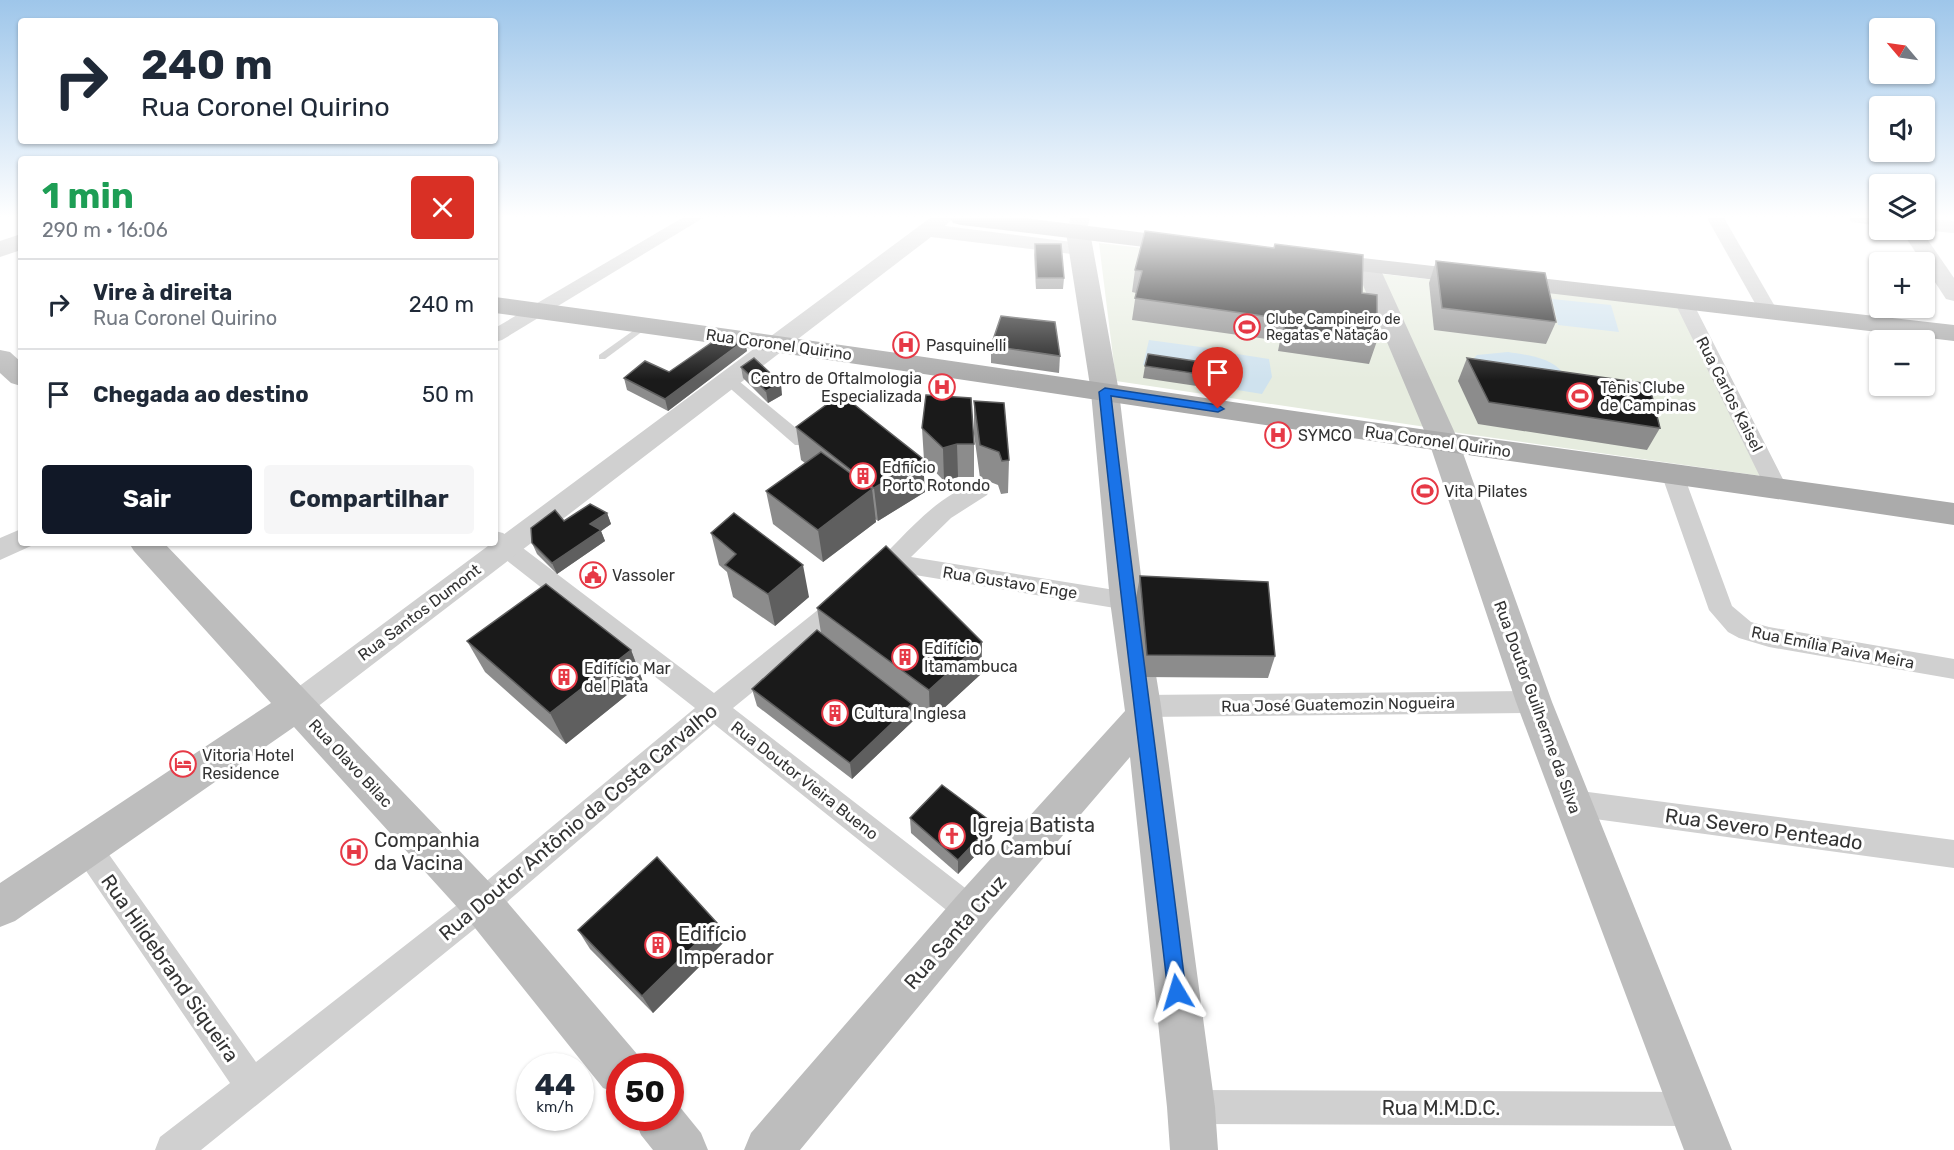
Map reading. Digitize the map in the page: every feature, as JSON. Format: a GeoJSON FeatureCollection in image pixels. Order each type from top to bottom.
{"type":"FeatureCollection","features":[{"type":"Feature","properties":{"kind":"main road"},"geometry":{"type":"LineString","coordinates":[[1085,272],[1105,392],[1127,601],[1144,711],[1191,1107],[1194,1150]]}},
{"type":"Feature","properties":{"kind":"main road","name":"Rua Doutor Guilherme da Silva"},"geometry":{"type":"LineString","coordinates":[[1369,272],[1444,442],[1534,702],[1708,1150]]}},
{"type":"Feature","properties":{"kind":"main road"},"geometry":{"type":"LineString","coordinates":[[1418,272],[1954,333]]}},
{"type":"Feature","properties":{"kind":"main road","name":"Rua Coronel Quirino"},"geometry":{"type":"LineString","coordinates":[[498,305],[778,343],[1444,442],[1776,487],[1954,514]]}},
{"type":"Feature","properties":{"kind":"main road","name":"Rua Olavo Bilac"},"geometry":{"type":"LineString","coordinates":[[148,546],[482,904],[606,1054]]}},
{"type":"Feature","properties":{"kind":"main road","name":"Rua Santos Dumont"},"geometry":{"type":"LineString","coordinates":[[0,907],[297,705]]}},
{"type":"Feature","properties":{"kind":"main road","name":"Rua Santa Cruz"},"geometry":{"type":"LineString","coordinates":[[768,1150],[1144,711]]}},
{"type":"Feature","properties":{"kind":"main road"},"geometry":{"type":"LineString","coordinates":[[669,1131],[684,1150]]}},
{"type":"Feature","properties":{"kind":"street"},"geometry":{"type":"LineString","coordinates":[[498,334],[606,272]]}},
{"type":"Feature","properties":{"kind":"street","name":"Rua Santos Dumont"},"geometry":{"type":"LineString","coordinates":[[500,542],[729,380],[872,272]]}},
{"type":"Feature","properties":{"kind":"street"},"geometry":{"type":"LineString","coordinates":[[1746,272],[1768,310]]}},
{"type":"Feature","properties":{"kind":"street"},"geometry":{"type":"LineString","coordinates":[[1939,272],[1954,294]]}},
{"type":"Feature","properties":{"kind":"street","name":"Rua Carlos Kaisel"},"geometry":{"type":"LineString","coordinates":[[1683,301],[1776,487]]}},
{"type":"Feature","properties":{"kind":"street"},"geometry":{"type":"LineString","coordinates":[[729,380],[801,441]]}},
{"type":"Feature","properties":{"kind":"street","name":"Rua Emília Paiva Meira"},"geometry":{"type":"LineString","coordinates":[[1672,473],[1721,610],[1733,625],[1749,633],[1954,669]]}},
{"type":"Feature","properties":{"kind":"street","name":"Rua Doutor Antônio da Costa Carvalho"},"geometry":{"type":"LineString","coordinates":[[173,1150],[482,904],[714,708],[893,563],[940,516],[979,490]]}},
{"type":"Feature","properties":{"kind":"street"},"geometry":{"type":"LineString","coordinates":[[0,550],[18,541]]}},
{"type":"Feature","properties":{"kind":"street","name":"Rua Doutor Vieira Bueno"},"geometry":{"type":"LineString","coordinates":[[500,542],[971,911]]}},
{"type":"Feature","properties":{"kind":"street","name":"Rua Santos Dumont"},"geometry":{"type":"LineString","coordinates":[[297,705],[495,546]]}},
{"type":"Feature","properties":{"kind":"street","name":"Rua Gustavo Enge"},"geometry":{"type":"LineString","coordinates":[[893,563],[1127,601]]}},
{"type":"Feature","properties":{"kind":"street","name":"Rua José Guatemozin Nogueira"},"geometry":{"type":"LineString","coordinates":[[1144,711],[1534,702]]}},
{"type":"Feature","properties":{"kind":"street","name":"Rua Severo Penteado"},"geometry":{"type":"LineString","coordinates":[[1573,803],[1954,854]]}},
{"type":"Feature","properties":{"kind":"street","name":"Rua Hildebrand Siqueira"},"geometry":{"type":"LineString","coordinates":[[88,849],[252,1086]]}},
{"type":"Feature","properties":{"kind":"street","name":"Rua M.M.D.C."},"geometry":{"type":"LineString","coordinates":[[1191,1107],[1692,1109]]}},
{"type":"Feature","properties":{"kind":"lane"},"geometry":{"type":"LineString","coordinates":[[602,357],[644,326]]}},
{"type":"Feature","properties":{"kind":"shaded area","name":"Clube Campineiro de Regatas e Natação"},"geometry":{"type":"Polygon","coordinates":[[[1103,272],[1361,273],[1426,427],[1116,381],[1103,272]]]}},
{"type":"Feature","properties":{"kind":"shaded area","name":"Tênis Clube de Campinas"},"geometry":{"type":"Polygon","coordinates":[[[1382,274],[1678,307],[1762,476],[1452,432],[1382,274]]]}},
{"type":"Feature","properties":{"kind":"water"},"geometry":{"type":"Polygon","coordinates":[[[1552,299],[1611,305],[1619,332],[1558,325],[1552,299]]]}},
{"type":"Feature","properties":{"kind":"water"},"geometry":{"type":"Polygon","coordinates":[[[1149,340],[1208,348],[1203,373],[1143,365],[1149,340]]]}},
{"type":"Feature","properties":{"kind":"water"},"geometry":{"type":"Polygon","coordinates":[[[1508,352],[1545,360],[1563,373],[1472,360],[1477,355],[1508,352]]]}},
{"type":"Feature","properties":{"kind":"water"},"geometry":{"type":"Polygon","coordinates":[[[1237,354],[1269,359],[1272,377],[1262,394],[1231,389],[1227,370],[1237,354]]]}},
{"type":"Feature","properties":{"kind":"building"},"geometry":{"type":"Polygon","coordinates":[[[1037,272],[1063,272],[1064,278],[1037,278],[1037,272]]]}},
{"type":"Feature","properties":{"kind":"building"},"geometry":{"type":"Polygon","coordinates":[[[1142,272],[1363,272],[1362,293],[1377,295],[1377,341],[1284,329],[1285,319],[1135,298],[1142,272]]]}},
{"type":"Feature","properties":{"kind":"building"},"geometry":{"type":"Polygon","coordinates":[[[1437,272],[1545,273],[1556,322],[1442,308],[1437,272]]]}},
{"type":"Feature","properties":{"kind":"building"},"geometry":{"type":"Polygon","coordinates":[[[1001,316],[1055,322],[1060,356],[991,346],[1001,316]]]}},
{"type":"Feature","properties":{"kind":"building"},"geometry":{"type":"Polygon","coordinates":[[[724,334],[745,340],[665,399],[624,378],[645,361],[669,372],[724,334]]]}},
{"type":"Feature","properties":{"kind":"building"},"geometry":{"type":"Polygon","coordinates":[[[1148,354],[1221,365],[1219,377],[1145,366],[1148,354]]]}},
{"type":"Feature","properties":{"kind":"building"},"geometry":{"type":"Polygon","coordinates":[[[754,358],[781,383],[766,391],[741,367],[754,358]]]}},
{"type":"Feature","properties":{"kind":"building"},"geometry":{"type":"Polygon","coordinates":[[[1467,358],[1649,384],[1660,428],[1489,402],[1467,358]]]}},
{"type":"Feature","properties":{"kind":"building"},"geometry":{"type":"Polygon","coordinates":[[[841,394],[923,459],[874,488],[796,427],[841,394]]]}},
{"type":"Feature","properties":{"kind":"building"},"geometry":{"type":"Polygon","coordinates":[[[926,395],[971,398],[974,444],[957,444],[943,448],[922,428],[926,395]]]}},
{"type":"Feature","properties":{"kind":"building"},"geometry":{"type":"Polygon","coordinates":[[[974,401],[1004,403],[1009,460],[1002,461],[999,452],[980,445],[974,401]]]}},
{"type":"Feature","properties":{"kind":"building"},"geometry":{"type":"Polygon","coordinates":[[[821,452],[872,489],[818,530],[766,491],[821,452]]]}},
{"type":"Feature","properties":{"kind":"building"},"geometry":{"type":"Polygon","coordinates":[[[590,504],[607,513],[590,524],[601,530],[552,563],[532,543],[531,528],[555,510],[564,521],[590,504]]]}},
{"type":"Feature","properties":{"kind":"building"},"geometry":{"type":"Polygon","coordinates":[[[734,513],[803,565],[768,594],[725,565],[736,554],[711,533],[734,513]]]}},
{"type":"Feature","properties":{"kind":"building"},"geometry":{"type":"Polygon","coordinates":[[[886,546],[982,642],[929,690],[817,608],[886,546]]]}},
{"type":"Feature","properties":{"kind":"building"},"geometry":{"type":"Polygon","coordinates":[[[1140,576],[1268,582],[1275,656],[1147,655],[1140,576]]]}},
{"type":"Feature","properties":{"kind":"building"},"geometry":{"type":"Polygon","coordinates":[[[546,584],[631,650],[550,713],[467,641],[546,584]]]}},
{"type":"Feature","properties":{"kind":"building","name":"Cultura Inglesa"},"geometry":{"type":"Polygon","coordinates":[[[817,630],[912,704],[850,763],[752,689],[817,630]]]}},
{"type":"Feature","properties":{"kind":"building","name":"Igreja Batista do Cambuí"},"geometry":{"type":"Polygon","coordinates":[[[942,785],[993,823],[958,860],[910,818],[942,785]]]}},
{"type":"Feature","properties":{"kind":"building","name":"Edifício Imperador"},"geometry":{"type":"Polygon","coordinates":[[[657,857],[717,923],[642,996],[578,930],[657,857]]]}},
{"type":"Feature","properties":{"kind":"place","name":"Clube Campineiro de Regatas e Natação"},"geometry":{"type":"Point","coordinates":[1247,327]}},
{"type":"Feature","properties":{"kind":"place","name":"Pasquinelli"},"geometry":{"type":"Point","coordinates":[906,345]}},
{"type":"Feature","properties":{"kind":"place","name":"Centro de Oftalmologia Especializada"},"geometry":{"type":"Point","coordinates":[942,387]}},
{"type":"Feature","properties":{"kind":"place","name":"Tênis Clube de Campinas"},"geometry":{"type":"Point","coordinates":[1580,396]}},
{"type":"Feature","properties":{"kind":"place","name":"SYMCO"},"geometry":{"type":"Point","coordinates":[1278,435]}},
{"type":"Feature","properties":{"kind":"place","name":"Edfiício Porto Rotondo"},"geometry":{"type":"Point","coordinates":[863,476]}},
{"type":"Feature","properties":{"kind":"place","name":"Vita Pilates"},"geometry":{"type":"Point","coordinates":[1425,491]}},
{"type":"Feature","properties":{"kind":"place","name":"Vassoler"},"geometry":{"type":"Point","coordinates":[593,575]}},
{"type":"Feature","properties":{"kind":"place","name":"Edifício Itamambuca"},"geometry":{"type":"Point","coordinates":[905,657]}},
{"type":"Feature","properties":{"kind":"place","name":"Edifício Mar del Plata"},"geometry":{"type":"Point","coordinates":[564,677]}},
{"type":"Feature","properties":{"kind":"place","name":"Cultura Inglesa"},"geometry":{"type":"Point","coordinates":[835,713]}},
{"type":"Feature","properties":{"kind":"place","name":"Vitoria Hotel Residence"},"geometry":{"type":"Point","coordinates":[183,764]}},
{"type":"Feature","properties":{"kind":"place","name":"Igreja Batista do Cambuí"},"geometry":{"type":"Point","coordinates":[952,836]}},
{"type":"Feature","properties":{"kind":"place","name":"Companhia da Vacina"},"geometry":{"type":"Point","coordinates":[354,852]}},
{"type":"Feature","properties":{"kind":"place","name":"Edifício Imperador"},"geometry":{"type":"Point","coordinates":[658,945]}},
{"type":"Feature","properties":{"kind":"route"},"geometry":{"type":"LineString","coordinates":[[1177,992],[1143,706],[1127,601],[1105,392],[1218,409]]}}]}
